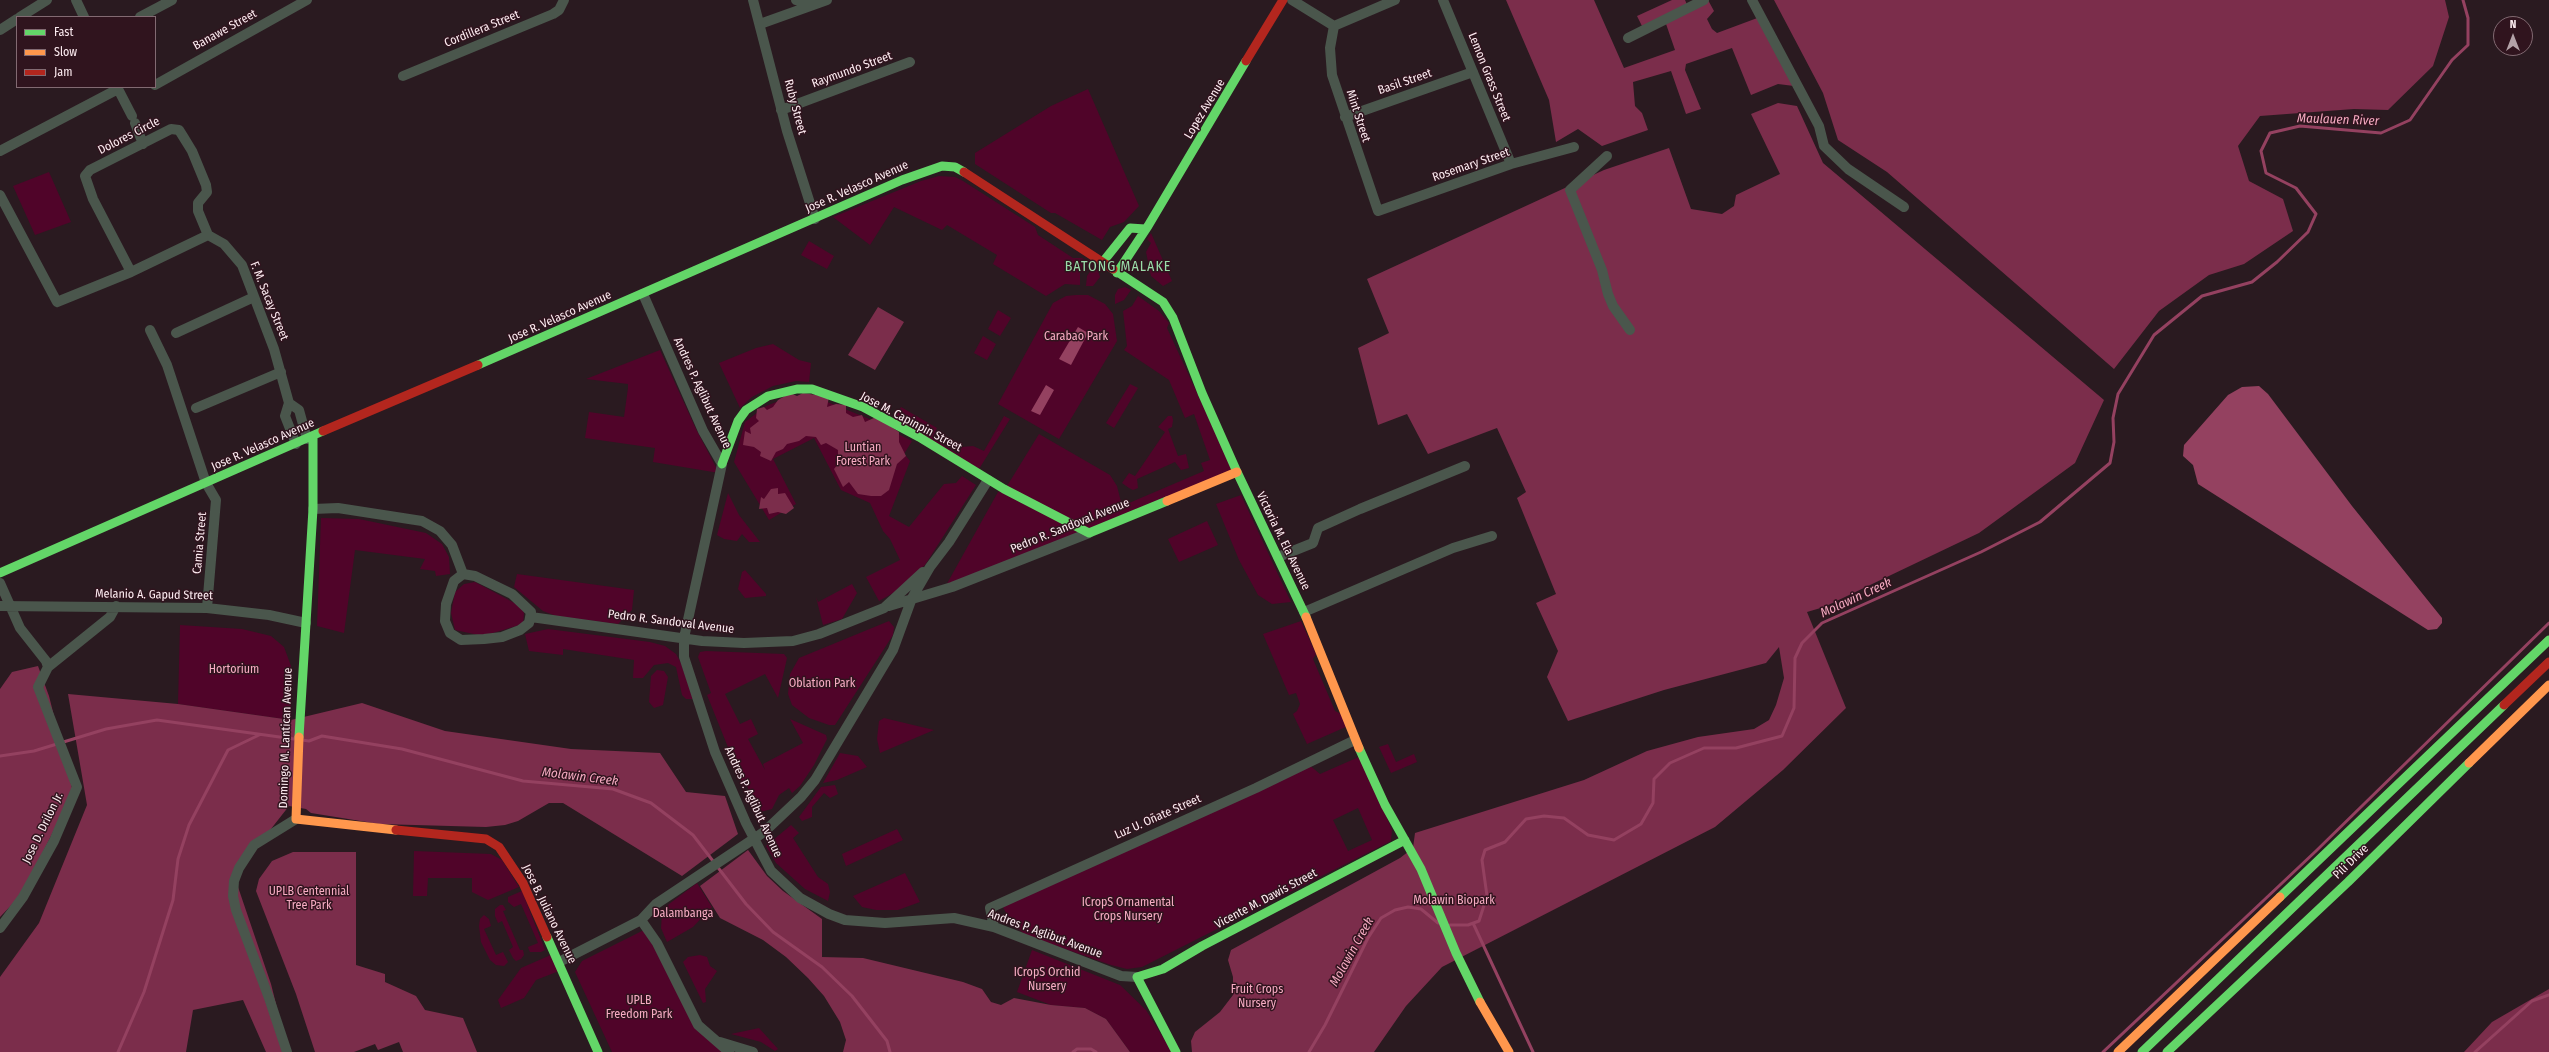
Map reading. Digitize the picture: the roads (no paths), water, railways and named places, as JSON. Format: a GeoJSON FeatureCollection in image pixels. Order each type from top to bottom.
{"type":"FeatureCollection","features":[{"type":"Feature","properties":{"kind":"street"},"geometry":{"type":"LineString","coordinates":[[22,16],[47,0]]}},
{"type":"Feature","properties":{"kind":"street"},"geometry":{"type":"LineString","coordinates":[[76,0],[84,16]]}},
{"type":"Feature","properties":{"kind":"street"},"geometry":{"type":"LineString","coordinates":[[142,16],[172,0]]}},
{"type":"Feature","properties":{"kind":"street","name":"Banawe Street"},"geometry":{"type":"LineString","coordinates":[[156,83],[307,0]]}},
{"type":"Feature","properties":{"kind":"street","name":"Cordillera Street"},"geometry":{"type":"LineString","coordinates":[[403,76],[553,14],[559,10],[564,0]]}},
{"type":"Feature","properties":{"kind":"street","name":"Ruby Street"},"geometry":{"type":"LineString","coordinates":[[753,0],[781,110],[815,219]]}},
{"type":"Feature","properties":{"kind":"street"},"geometry":{"type":"LineString","coordinates":[[796,0],[815,4]]}},
{"type":"Feature","properties":{"kind":"street"},"geometry":{"type":"LineString","coordinates":[[760,24],[827,0]]}},
{"type":"Feature","properties":{"kind":"street","name":"Lopez Avenue"},"geometry":{"type":"LineString","coordinates":[[1117,273],[1146,229],[1283,0]]}},
{"type":"Feature","properties":{"kind":"street"},"geometry":{"type":"LineString","coordinates":[[1292,0],[1334,26],[1395,0]]}},
{"type":"Feature","properties":{"kind":"street","name":"Lemon Grass Street"},"geometry":{"type":"LineString","coordinates":[[1443,0],[1511,164]]}},
{"type":"Feature","properties":{"kind":"street"},"geometry":{"type":"LineString","coordinates":[[1628,38],[1704,0]]}},
{"type":"Feature","properties":{"kind":"street"},"geometry":{"type":"LineString","coordinates":[[1752,0],[1819,126],[1824,146],[1848,169],[1904,207]]}},
{"type":"Feature","properties":{"kind":"street"},"geometry":{"type":"LineString","coordinates":[[0,30],[16,20]]}},
{"type":"Feature","properties":{"kind":"street","name":"Mint Street"},"geometry":{"type":"LineString","coordinates":[[1334,26],[1330,61],[1345,117],[1378,211]]}},
{"type":"Feature","properties":{"kind":"street","name":"Raymundo Street"},"geometry":{"type":"LineString","coordinates":[[781,110],[910,62]]}},
{"type":"Feature","properties":{"kind":"street","name":"Basil Street"},"geometry":{"type":"LineString","coordinates":[[1345,117],[1473,72]]}},
{"type":"Feature","properties":{"kind":"street"},"geometry":{"type":"LineString","coordinates":[[0,151],[118,88],[143,144]]}},
{"type":"Feature","properties":{"kind":"street","name":"Dolores Circle"},"geometry":{"type":"LineString","coordinates":[[131,272],[93,200],[85,176],[90,170],[171,129],[179,130],[184,138],[192,152],[206,185],[207,192],[198,204],[198,211],[208,235]]}},
{"type":"Feature","properties":{"kind":"street","name":"Rosemary Street"},"geometry":{"type":"LineString","coordinates":[[1378,211],[1511,164],[1574,147]]}},
{"type":"Feature","properties":{"kind":"street"},"geometry":{"type":"LineString","coordinates":[[1606,156],[1570,190],[1602,270],[1610,300],[1630,330]]}},
{"type":"Feature","properties":{"kind":"street","name":"Jose R. Velasco Avenue"},"geometry":{"type":"LineString","coordinates":[[0,574],[169,497],[206,483],[930,169],[942,166],[954,167],[974,177],[1117,273]]}},
{"type":"Feature","properties":{"kind":"street"},"geometry":{"type":"LineString","coordinates":[[0,195],[57,302],[131,272],[208,235]]}},
{"type":"Feature","properties":{"kind":"street"},"geometry":{"type":"LineString","coordinates":[[1102,263],[1130,228],[1146,229]]}},
{"type":"Feature","properties":{"kind":"street","name":"F. M. Sacay Street"},"geometry":{"type":"LineString","coordinates":[[208,235],[224,244],[242,265],[281,372],[289,403]]}},
{"type":"Feature","properties":{"kind":"street","name":"Victoria M. Ela Avenue"},"geometry":{"type":"LineString","coordinates":[[1117,273],[1163,302],[1173,318],[1200,387],[1237,472],[1304,612],[1355,740],[1385,805],[1421,869],[1456,953],[1492,1024],[1509,1052]]}},
{"type":"Feature","properties":{"kind":"street","name":"Andres P. Aglibut Avenue"},"geometry":{"type":"LineString","coordinates":[[642,294],[700,424],[722,464],[684,638],[684,657],[715,752],[753,838],[771,871],[800,898],[832,915],[861,923],[954,918],[994,927],[1121,976],[1137,977]]}},
{"type":"Feature","properties":{"kind":"street"},"geometry":{"type":"LineString","coordinates":[[176,334],[254,296]]}},
{"type":"Feature","properties":{"kind":"street","name":"Camia Street"},"geometry":{"type":"LineString","coordinates":[[150,330],[167,365],[206,483],[216,500],[207,608]]}},
{"type":"Feature","properties":{"kind":"street"},"geometry":{"type":"LineString","coordinates":[[196,408],[281,372]]}},
{"type":"Feature","properties":{"kind":"street","name":"Jose M. Capinpin Street"},"geometry":{"type":"LineString","coordinates":[[722,464],[738,421],[746,410],[768,396],[797,388],[804,389],[863,407],[919,437],[988,480],[1089,533]]}},
{"type":"Feature","properties":{"kind":"street"},"geometry":{"type":"LineString","coordinates":[[296,444],[285,416],[289,403],[299,410],[310,437]]}},
{"type":"Feature","properties":{"kind":"street","name":"Domingo M. Lantican Avenue"},"geometry":{"type":"LineString","coordinates":[[287,1052],[270,998],[236,910],[233,896],[234,881],[239,868],[254,845],[296,819],[302,663],[313,509],[310,437]]}},
{"type":"Feature","properties":{"kind":"street"},"geometry":{"type":"LineString","coordinates":[[1278,557],[1313,542],[1318,528],[1465,466]]}},
{"type":"Feature","properties":{"kind":"street","name":"Pedro R. Sandoval Avenue"},"geometry":{"type":"LineString","coordinates":[[531,617],[724,643],[793,641],[819,634],[912,598],[952,587],[1237,472]]}},
{"type":"Feature","properties":{"kind":"street"},"geometry":{"type":"LineString","coordinates":[[559,962],[641,920],[656,904],[696,879],[787,813],[815,780],[894,650],[912,598],[930,566],[949,542],[988,480]]}},
{"type":"Feature","properties":{"kind":"street"},"geometry":{"type":"LineString","coordinates":[[313,509],[338,508],[422,522],[440,531],[452,545],[463,574]]}},
{"type":"Feature","properties":{"kind":"street"},"geometry":{"type":"LineString","coordinates":[[1304,612],[1453,548],[1492,536]]}},
{"type":"Feature","properties":{"kind":"street","name":"Pedro R. Sandoval Avenue"},"geometry":{"type":"LineString","coordinates":[[884,608],[930,566]]}},
{"type":"Feature","properties":{"kind":"street"},"geometry":{"type":"LineString","coordinates":[[463,574],[475,576],[512,594],[526,605],[531,617],[529,623],[520,630],[502,637],[462,640],[450,633],[445,621],[446,604],[454,581],[463,574]]}},
{"type":"Feature","properties":{"kind":"street"},"geometry":{"type":"LineString","coordinates":[[0,583],[12,606],[20,628],[46,661],[48,667]]}},
{"type":"Feature","properties":{"kind":"street","name":"Melanio A. Gapud Street"},"geometry":{"type":"LineString","coordinates":[[0,606],[207,608],[269,615],[306,623]]}},
{"type":"Feature","properties":{"kind":"street","name":"Jose D. Drilon Jr."},"geometry":{"type":"LineString","coordinates":[[0,928],[23,897],[54,841],[77,787],[68,760],[38,687],[48,667],[110,618],[116,606]]}},
{"type":"Feature","properties":{"kind":"street"},"geometry":{"type":"LineString","coordinates":[[2118,1052],[2549,640]]}},
{"type":"Feature","properties":{"kind":"street"},"geometry":{"type":"LineString","coordinates":[[2142,1052],[2549,662]]}},
{"type":"Feature","properties":{"kind":"street","name":"Pili Drive"},"geometry":{"type":"LineString","coordinates":[[2167,1052],[2325,904],[2549,685]]}},
{"type":"Feature","properties":{"kind":"street","name":"Luz U. Oñate Street"},"geometry":{"type":"LineString","coordinates":[[994,927],[990,908],[1256,788],[1355,740]]}},
{"type":"Feature","properties":{"kind":"street","name":"Jose B. Juliano Avenue"},"geometry":{"type":"LineString","coordinates":[[296,819],[486,839],[499,847],[522,883],[559,962],[598,1052]]}},
{"type":"Feature","properties":{"kind":"street","name":"Vicente M. Dawis Street"},"geometry":{"type":"LineString","coordinates":[[1137,977],[1163,969],[1202,946],[1405,840]]}},
{"type":"Feature","properties":{"kind":"street"},"geometry":{"type":"LineString","coordinates":[[641,920],[657,943],[698,1025],[720,1042],[729,1052]]}},
{"type":"Feature","properties":{"kind":"street"},"geometry":{"type":"LineString","coordinates":[[1137,977],[1176,1052]]}},
{"type":"Feature","properties":{"kind":"street"},"geometry":{"type":"LineString","coordinates":[[720,1042],[753,1052]]}},
{"type":"Feature","properties":{"kind":"waterway","name":"Molawin Creek"},"geometry":{"type":"LineString","coordinates":[[1450,925],[1468,925],[1479,921],[1487,896],[1482,860],[1485,850],[1505,842],[1526,819],[1544,816],[1564,818],[1588,835],[1614,840],[1641,824],[1653,803],[1654,779],[1670,763],[1704,748],[1736,748],[1782,736],[1794,708],[1795,658],[1802,643],[1822,623],[1981,552],[2040,522],[2110,463],[2114,442],[2113,418],[2118,394],[2154,335],[2202,296],[2252,282],[2277,262],[2308,232],[2316,214],[2296,188],[2266,173],[2261,151],[2270,133],[2300,126],[2381,133],[2410,120],[2452,60],[2468,45],[2468,18],[2463,0]]}},
{"type":"Feature","properties":{"kind":"waterway"},"geometry":{"type":"LineString","coordinates":[[2103,1052],[2316,851],[2549,623]]}},
{"type":"Feature","properties":{"kind":"waterway"},"geometry":{"type":"LineString","coordinates":[[0,756],[34,751],[106,729],[157,720],[294,739]]}},
{"type":"Feature","properties":{"kind":"waterway"},"geometry":{"type":"LineString","coordinates":[[118,1052],[144,992],[173,900],[178,859],[189,825],[228,750],[259,735]]}},
{"type":"Feature","properties":{"kind":"waterway","name":"Molawin Creek"},"geometry":{"type":"LineString","coordinates":[[302,740],[309,741],[322,736],[402,749],[523,781],[613,789],[651,803],[693,835],[746,904],[773,932],[822,967],[852,996],[887,1041],[890,1052]]}},
{"type":"Feature","properties":{"kind":"waterway","name":"Molawin Creek"},"geometry":{"type":"LineString","coordinates":[[1309,1052],[1325,1025],[1368,938],[1381,918],[1395,910],[1408,907],[1421,909],[1438,923]]}},
{"type":"Feature","properties":{"kind":"waterway"},"geometry":{"type":"LineString","coordinates":[[1473,923],[1533,1052]]}},
{"type":"Feature","properties":{"kind":"waterway"},"geometry":{"type":"LineString","coordinates":[[2475,1052],[2532,1001],[2549,995]]}},
{"type":"Feature","properties":{"kind":"waterway","name":"Molawin Creek"},"geometry":{"type":"LineString","coordinates":[[1073,1052],[1077,1049],[1091,1049],[1096,1052]]}},
{"type":"Feature","properties":{"kind":"district","name":"BATONG MALAKE"},"geometry":{"type":"Point","coordinates":[1118,267]}},
{"type":"Feature","properties":{"kind":"water label","name":"Maulauen River"},"geometry":{"type":"Point","coordinates":[2338,120]}},
{"type":"Feature","properties":{"kind":"park label","name":"Carabao Park"},"geometry":{"type":"Point","coordinates":[1076,337]}},
{"type":"Feature","properties":{"kind":"park label","name":"Luntian Forest Park"},"geometry":{"type":"Point","coordinates":[863,455]}},
{"type":"Feature","properties":{"kind":"park label","name":"Hortorium"},"geometry":{"type":"Point","coordinates":[234,670]}},
{"type":"Feature","properties":{"kind":"park label","name":"Oblation Park"},"geometry":{"type":"Point","coordinates":[822,684]}},
{"type":"Feature","properties":{"kind":"park label","name":"UPLB Centennial Tree Park"},"geometry":{"type":"Point","coordinates":[309,899]}},
{"type":"Feature","properties":{"kind":"park label","name":"Molawin Biopark"},"geometry":{"type":"Point","coordinates":[1454,901]}},
{"type":"Feature","properties":{"kind":"park label","name":"ICropS Ornamental Crops Nursery"},"geometry":{"type":"Point","coordinates":[1128,910]}},
{"type":"Feature","properties":{"kind":"park label","name":"Dalambanga"},"geometry":{"type":"Point","coordinates":[683,914]}},
{"type":"Feature","properties":{"kind":"park label","name":"ICropS Orchid Nursery"},"geometry":{"type":"Point","coordinates":[1047,980]}},
{"type":"Feature","properties":{"kind":"park label","name":"Fruit Crops Nursery"},"geometry":{"type":"Point","coordinates":[1257,997]}},
{"type":"Feature","properties":{"kind":"park label","name":"UPLB Freedom Park"},"geometry":{"type":"Point","coordinates":[639,1008]}}]}
